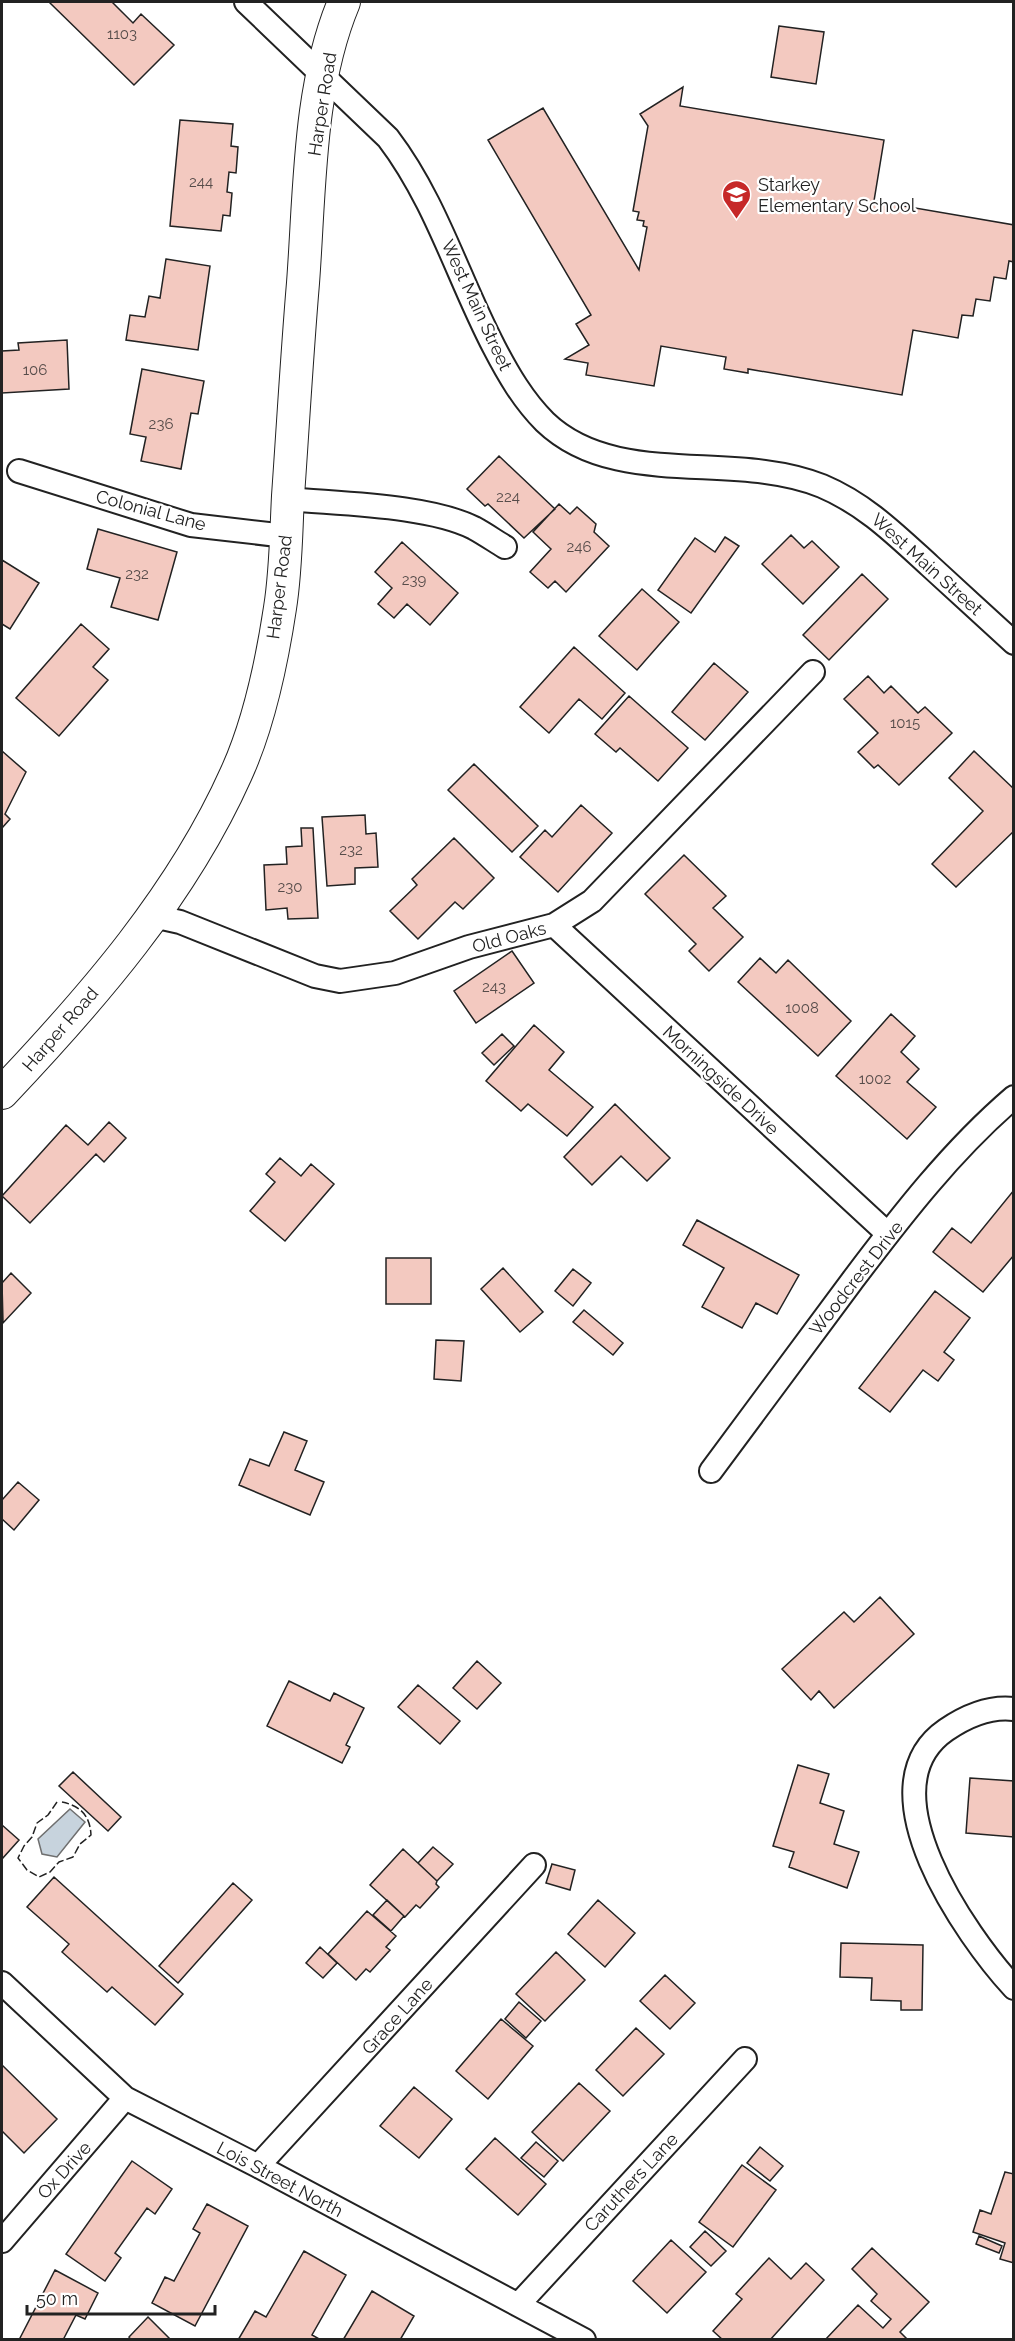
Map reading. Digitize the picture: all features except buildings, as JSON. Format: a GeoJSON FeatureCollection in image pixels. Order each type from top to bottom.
{"type":"FeatureCollection","features":[{"type":"Feature","properties":{"kind":"main road","name":"Harper Road"},"geometry":{"type":"LineString","coordinates":[[2,1093],[69,1022],[153,916],[212,822],[237,773],[256,718],[280,611],[299,330],[317,113],[323,76],[344,2]]}},
{"type":"Feature","properties":{"kind":"street","name":"West Main Street"},"geometry":{"type":"LineString","coordinates":[[246,2],[388,138],[401,154],[430,204],[480,319],[504,365],[526,400],[546,422],[570,441],[598,454],[630,462],[760,470],[821,486],[876,516],[1014,643]]}},
{"type":"Feature","properties":{"kind":"street","name":"Colonial Lane"},"geometry":{"type":"LineString","coordinates":[[19,471],[191,525],[286,536]]}},
{"type":"Feature","properties":{"kind":"street"},"geometry":{"type":"LineString","coordinates":[[288,499],[387,508],[424,514],[472,527],[505,547]]}},
{"type":"Feature","properties":{"kind":"street","name":"Old Oaks"},"geometry":{"type":"LineString","coordinates":[[153,916],[180,922],[315,976],[340,981],[395,973],[469,947],[554,925],[592,901],[813,672]]}},
{"type":"Feature","properties":{"kind":"street","name":"Morningside Drive"},"geometry":{"type":"LineString","coordinates":[[554,925],[888,1234]]}},
{"type":"Feature","properties":{"kind":"street","name":"Woodcrest Drive"},"geometry":{"type":"LineString","coordinates":[[711,1471],[888,1234],[936,1176],[1014,1096]]}},
{"type":"Feature","properties":{"kind":"street"},"geometry":{"type":"LineString","coordinates":[[1014,1709],[966,1716],[934,1738],[918,1765],[914,1812],[927,1857],[967,1929],[992,1964],[1014,1988]]}},
{"type":"Feature","properties":{"kind":"street","name":"Grace Lane"},"geometry":{"type":"LineString","coordinates":[[258,2166],[534,1865]]}},
{"type":"Feature","properties":{"kind":"street","name":"Lois Street North"},"geometry":{"type":"LineString","coordinates":[[2,1983],[125,2098],[258,2166],[584,2340]]}},
{"type":"Feature","properties":{"kind":"street","name":"Caruthers Lane"},"geometry":{"type":"LineString","coordinates":[[518,2305],[745,2059]]}},
{"type":"Feature","properties":{"kind":"street","name":"Ox Drive"},"geometry":{"type":"LineString","coordinates":[[2,2241],[125,2098]]}},
{"type":"Feature","properties":{"kind":"shaded area"},"geometry":{"type":"Polygon","coordinates":[[[70,1809],[85,1822],[57,1857],[42,1854],[38,1839],[70,1809]]]}},
{"type":"Feature","properties":{"kind":"fence"},"geometry":{"type":"LineString","coordinates":[[57,1802],[48,1815],[37,1823],[32,1837],[18,1858],[27,1870],[39,1877],[50,1872],[59,1862],[73,1857],[80,1844],[91,1835],[89,1822],[83,1813],[74,1806],[62,1802]]}},
{"type":"Feature","properties":{"kind":"place","name":"Starkey Elementary School"},"geometry":{"type":"Point","coordinates":[737,220]}}]}
